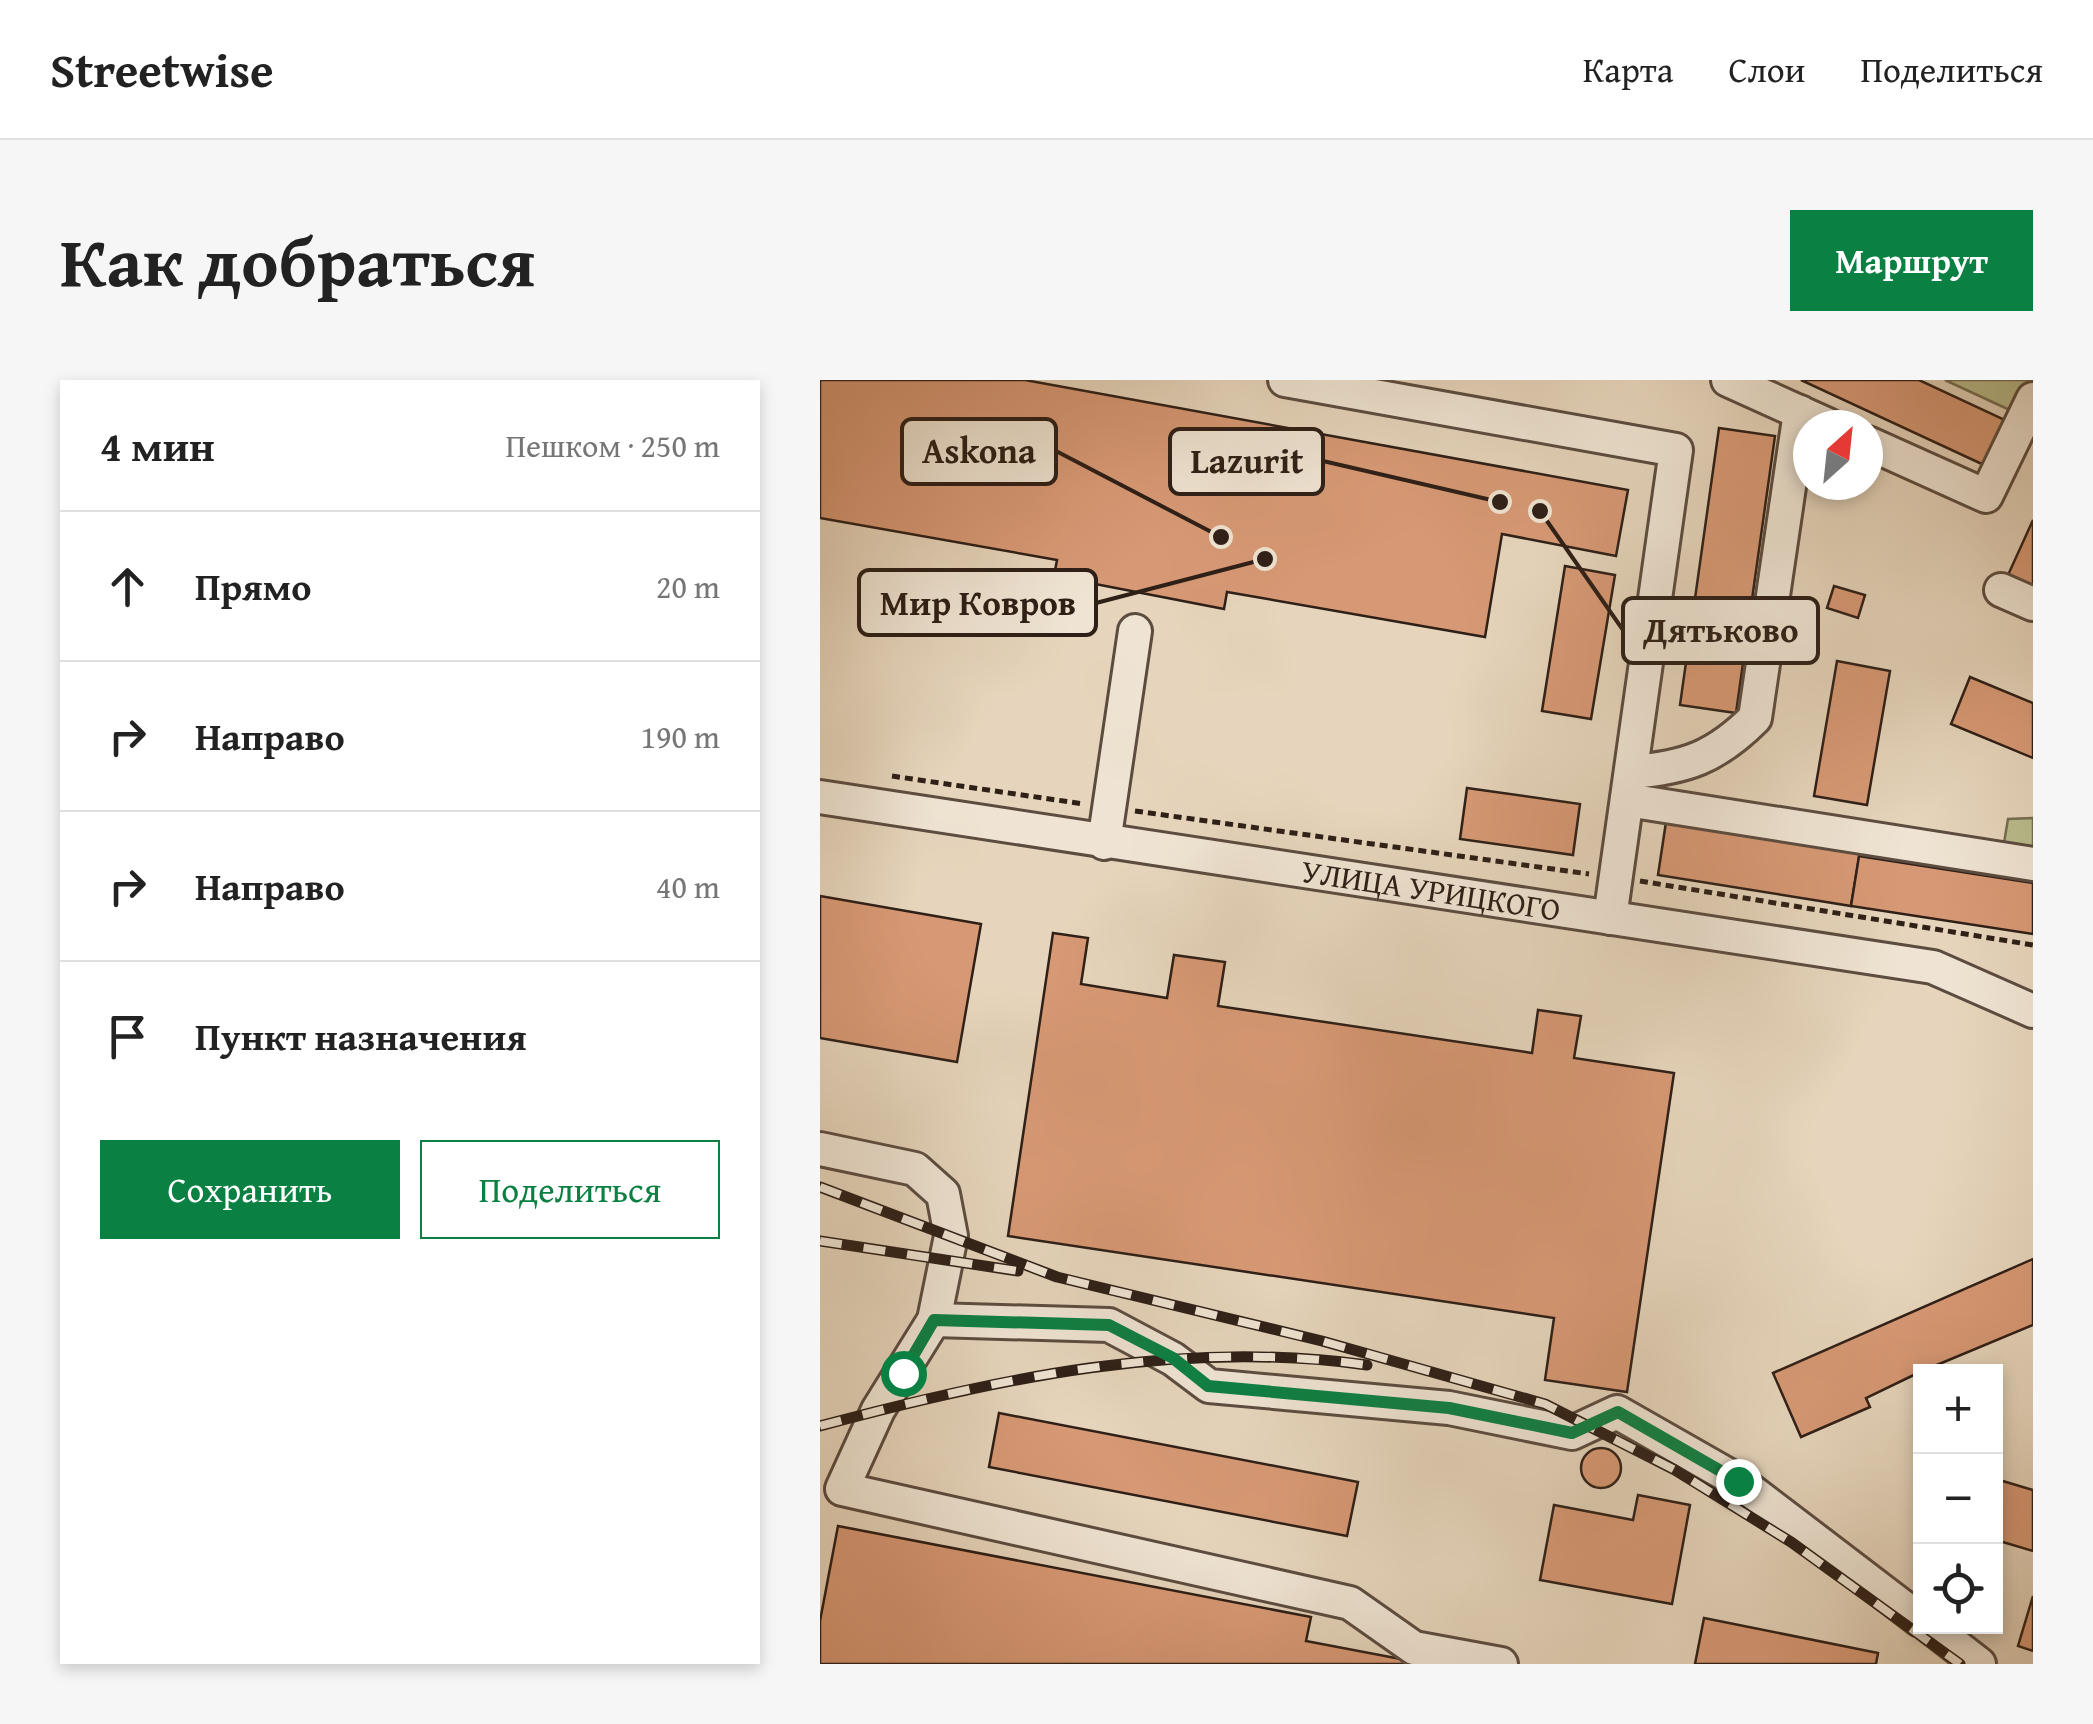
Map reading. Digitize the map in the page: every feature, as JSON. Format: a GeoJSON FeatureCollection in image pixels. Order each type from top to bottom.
{"type":"FeatureCollection","features":[{"type":"Feature","properties":{"kind":"street"},"geometry":{"type":"LineString","coordinates":[[1284,380],[1676,450],[1610,918]]}},
{"type":"Feature","properties":{"kind":"street"},"geometry":{"type":"LineString","coordinates":[[1728,380],[1794,410]]}},
{"type":"Feature","properties":{"kind":"street"},"geometry":{"type":"LineString","coordinates":[[1883,450],[1986,496],[2033,399]]}},
{"type":"Feature","properties":{"kind":"street"},"geometry":{"type":"LineString","coordinates":[[1629,786],[1678,769],[1730,744],[1756,718],[1798,500]]}},
{"type":"Feature","properties":{"kind":"street"},"geometry":{"type":"LineString","coordinates":[[2001,590],[2033,604]]}},
{"type":"Feature","properties":{"kind":"street"},"geometry":{"type":"LineString","coordinates":[[1104,843],[1135,631]]}},
{"type":"Feature","properties":{"kind":"street"},"geometry":{"type":"LineString","coordinates":[[1629,786],[2033,864]]}},
{"type":"Feature","properties":{"kind":"street","name":"УЛИЦА УРИЦКОГО"},"geometry":{"type":"LineString","coordinates":[[820,798],[1933,967],[2033,1011]]}},
{"type":"Feature","properties":{"kind":"street"},"geometry":{"type":"LineString","coordinates":[[820,1149],[915,1170],[944,1194],[950,1236],[934,1320],[878,1410],[842,1489],[1350,1603],[1414,1648],[1501,1664]]}},
{"type":"Feature","properties":{"kind":"street"},"geometry":{"type":"LineString","coordinates":[[934,1320],[1109,1325],[1173,1358],[1208,1386],[1449,1408],[1572,1433],[1618,1412],[1738,1481],[1913,1615]]}},
{"type":"Feature","properties":{"kind":"street"},"geometry":{"type":"LineString","coordinates":[[1940,1634],[1979,1664]]}},
{"type":"Feature","properties":{"kind":"path"},"geometry":{"type":"LineString","coordinates":[[878,774],[1615,878],[2033,945]]}},
{"type":"Feature","properties":{"kind":"green space"},"geometry":{"type":"Polygon","coordinates":[[[1945,380],[2030,380],[2014,412],[1945,380]]]}},
{"type":"Feature","properties":{"kind":"green space"},"geometry":{"type":"Polygon","coordinates":[[[2033,818],[2033,848],[2004,843],[2008,819],[2033,818]]]}},
{"type":"Feature","properties":{"kind":"building"},"geometry":{"type":"Polygon","coordinates":[[[820,380],[1025,380],[1628,490],[1616,556],[1502,534],[1485,637],[1227,592],[1224,609],[1054,576],[1057,560],[820,518],[820,380]]]}},
{"type":"Feature","properties":{"kind":"building"},"geometry":{"type":"Polygon","coordinates":[[[1801,380],[1919,380],[2005,420],[1984,465],[1883,418],[1883,410],[1866,410],[1801,380]]]}},
{"type":"Feature","properties":{"kind":"building"},"geometry":{"type":"Polygon","coordinates":[[[1719,428],[1775,436],[1736,713],[1680,705],[1719,428]]]}},
{"type":"Feature","properties":{"kind":"building"},"geometry":{"type":"Polygon","coordinates":[[[2033,520],[2033,586],[2008,575],[2033,520]]]}},
{"type":"Feature","properties":{"kind":"building"},"geometry":{"type":"Polygon","coordinates":[[[1565,566],[1615,575],[1591,719],[1542,711],[1565,566]]]}},
{"type":"Feature","properties":{"kind":"building"},"geometry":{"type":"Polygon","coordinates":[[[1834,586],[1865,595],[1858,618],[1827,608],[1834,586]]]}},
{"type":"Feature","properties":{"kind":"building"},"geometry":{"type":"Polygon","coordinates":[[[1837,661],[1890,671],[1867,805],[1814,796],[1837,661]]]}},
{"type":"Feature","properties":{"kind":"building"},"geometry":{"type":"Polygon","coordinates":[[[1970,677],[2033,703],[2033,758],[1951,724],[1970,677]]]}},
{"type":"Feature","properties":{"kind":"building"},"geometry":{"type":"Polygon","coordinates":[[[1467,788],[1580,804],[1573,855],[1460,839],[1467,788]]]}},
{"type":"Feature","properties":{"kind":"building"},"geometry":{"type":"Polygon","coordinates":[[[1666,822],[1860,852],[1851,906],[1658,875],[1666,822]]]}},
{"type":"Feature","properties":{"kind":"building"},"geometry":{"type":"Polygon","coordinates":[[[1859,856],[2033,883],[2033,934],[1851,906],[1859,856]]]}},
{"type":"Feature","properties":{"kind":"building"},"geometry":{"type":"Polygon","coordinates":[[[820,896],[981,924],[957,1062],[820,1038],[820,896]]]}},
{"type":"Feature","properties":{"kind":"building"},"geometry":{"type":"Polygon","coordinates":[[[1053,933],[1088,938],[1081,984],[1167,998],[1174,955],[1225,962],[1218,1006],[1532,1053],[1538,1010],[1581,1016],[1574,1058],[1674,1073],[1627,1392],[1545,1380],[1554,1318],[1008,1236],[1053,933]]]}},
{"type":"Feature","properties":{"kind":"building"},"geometry":{"type":"Polygon","coordinates":[[[2033,1259],[2033,1325],[1939,1364],[1913,1364],[1913,1375],[1866,1398],[1870,1407],[1801,1437],[1773,1373],[2033,1259]]]}},
{"type":"Feature","properties":{"kind":"building"},"geometry":{"type":"Polygon","coordinates":[[[999,1413],[1358,1482],[1347,1536],[989,1467],[999,1413]]]}},
{"type":"Feature","properties":{"kind":"building"},"geometry":{"type":"Polygon","coordinates":[[[1601,1448],[1615,1454],[1621,1468],[1615,1482],[1601,1488],[1587,1482],[1581,1468],[1587,1454],[1601,1448]]]}},
{"type":"Feature","properties":{"kind":"building"},"geometry":{"type":"Polygon","coordinates":[[[2003,1481],[2033,1490],[2033,1551],[2003,1542],[2003,1481]]]}},
{"type":"Feature","properties":{"kind":"building"},"geometry":{"type":"Polygon","coordinates":[[[1638,1495],[1690,1505],[1672,1604],[1540,1580],[1554,1505],[1633,1520],[1638,1495]]]}},
{"type":"Feature","properties":{"kind":"building"},"geometry":{"type":"Polygon","coordinates":[[[838,1526],[1311,1617],[1306,1641],[1427,1664],[820,1664],[820,1621],[838,1526]]]}},
{"type":"Feature","properties":{"kind":"building"},"geometry":{"type":"Polygon","coordinates":[[[2033,1596],[2033,1651],[2018,1646],[2033,1596]]]}},
{"type":"Feature","properties":{"kind":"building"},"geometry":{"type":"Polygon","coordinates":[[[1704,1618],[1878,1653],[1876,1664],[1695,1664],[1704,1618]]]}},
{"type":"Feature","properties":{"kind":"railway"},"geometry":{"type":"LineString","coordinates":[[820,1187],[1057,1277],[1322,1341],[1545,1404],[1675,1470],[1791,1542],[1960,1664]]}},
{"type":"Feature","properties":{"kind":"railway"},"geometry":{"type":"LineString","coordinates":[[820,1241],[1018,1271]]}},
{"type":"Feature","properties":{"kind":"railway"},"geometry":{"type":"LineString","coordinates":[[820,1426],[1023,1379],[1159,1360],[1297,1358],[1367,1365]]}},
{"type":"Feature","properties":{"kind":"place","name":"Lazurit"},"geometry":{"type":"Point","coordinates":[1500,502]}},
{"type":"Feature","properties":{"kind":"place","name":"Дятьково"},"geometry":{"type":"Point","coordinates":[1540,511]}},
{"type":"Feature","properties":{"kind":"place","name":"Askona"},"geometry":{"type":"Point","coordinates":[1221,537]}},
{"type":"Feature","properties":{"kind":"place","name":"Мир Ковров"},"geometry":{"type":"Point","coordinates":[1265,559]}},
{"type":"Feature","properties":{"kind":"route"},"geometry":{"type":"LineString","coordinates":[[903,1373],[934,1320],[1109,1325],[1173,1358],[1208,1386],[1449,1408],[1572,1433],[1618,1412],[1738,1481]]}}]}
